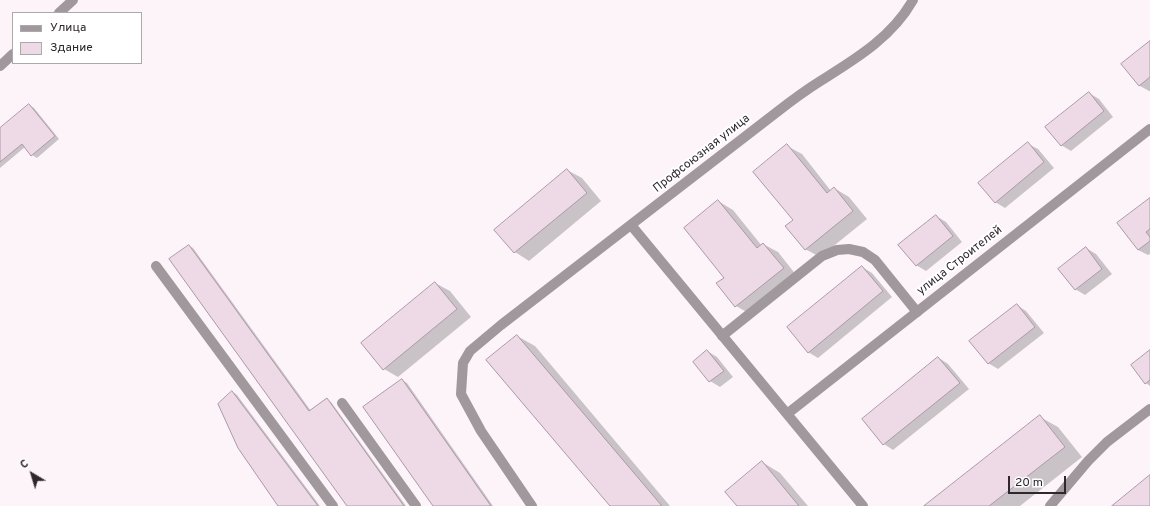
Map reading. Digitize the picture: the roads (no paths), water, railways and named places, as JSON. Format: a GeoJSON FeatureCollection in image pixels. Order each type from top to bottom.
{"type":"FeatureCollection","features":[{"type":"Feature","properties":{"kind":"street"},"geometry":{"type":"LineString","coordinates":[[60,12],[73,0]]}},
{"type":"Feature","properties":{"kind":"street","name":"Профсоюзная улица"},"geometry":{"type":"LineString","coordinates":[[532,506],[481,431],[461,394],[463,363],[470,351],[501,325],[789,103],[864,53],[897,23],[914,0]]}},
{"type":"Feature","properties":{"kind":"street"},"geometry":{"type":"LineString","coordinates":[[0,66],[12,55]]}},
{"type":"Feature","properties":{"kind":"street","name":"улица Строителей"},"geometry":{"type":"LineString","coordinates":[[787,414],[1150,128]]}},
{"type":"Feature","properties":{"kind":"street"},"geometry":{"type":"LineString","coordinates":[[631,225],[863,506]]}},
{"type":"Feature","properties":{"kind":"street"},"geometry":{"type":"LineString","coordinates":[[722,336],[822,256],[837,250],[849,249],[863,252],[875,260],[917,312]]}},
{"type":"Feature","properties":{"kind":"street"},"geometry":{"type":"LineString","coordinates":[[156,266],[333,506]]}},
{"type":"Feature","properties":{"kind":"street"},"geometry":{"type":"LineString","coordinates":[[342,403],[416,506]]}},
{"type":"Feature","properties":{"kind":"street"},"geometry":{"type":"LineString","coordinates":[[1050,506],[1088,461],[1107,442],[1150,409]]}}]}
